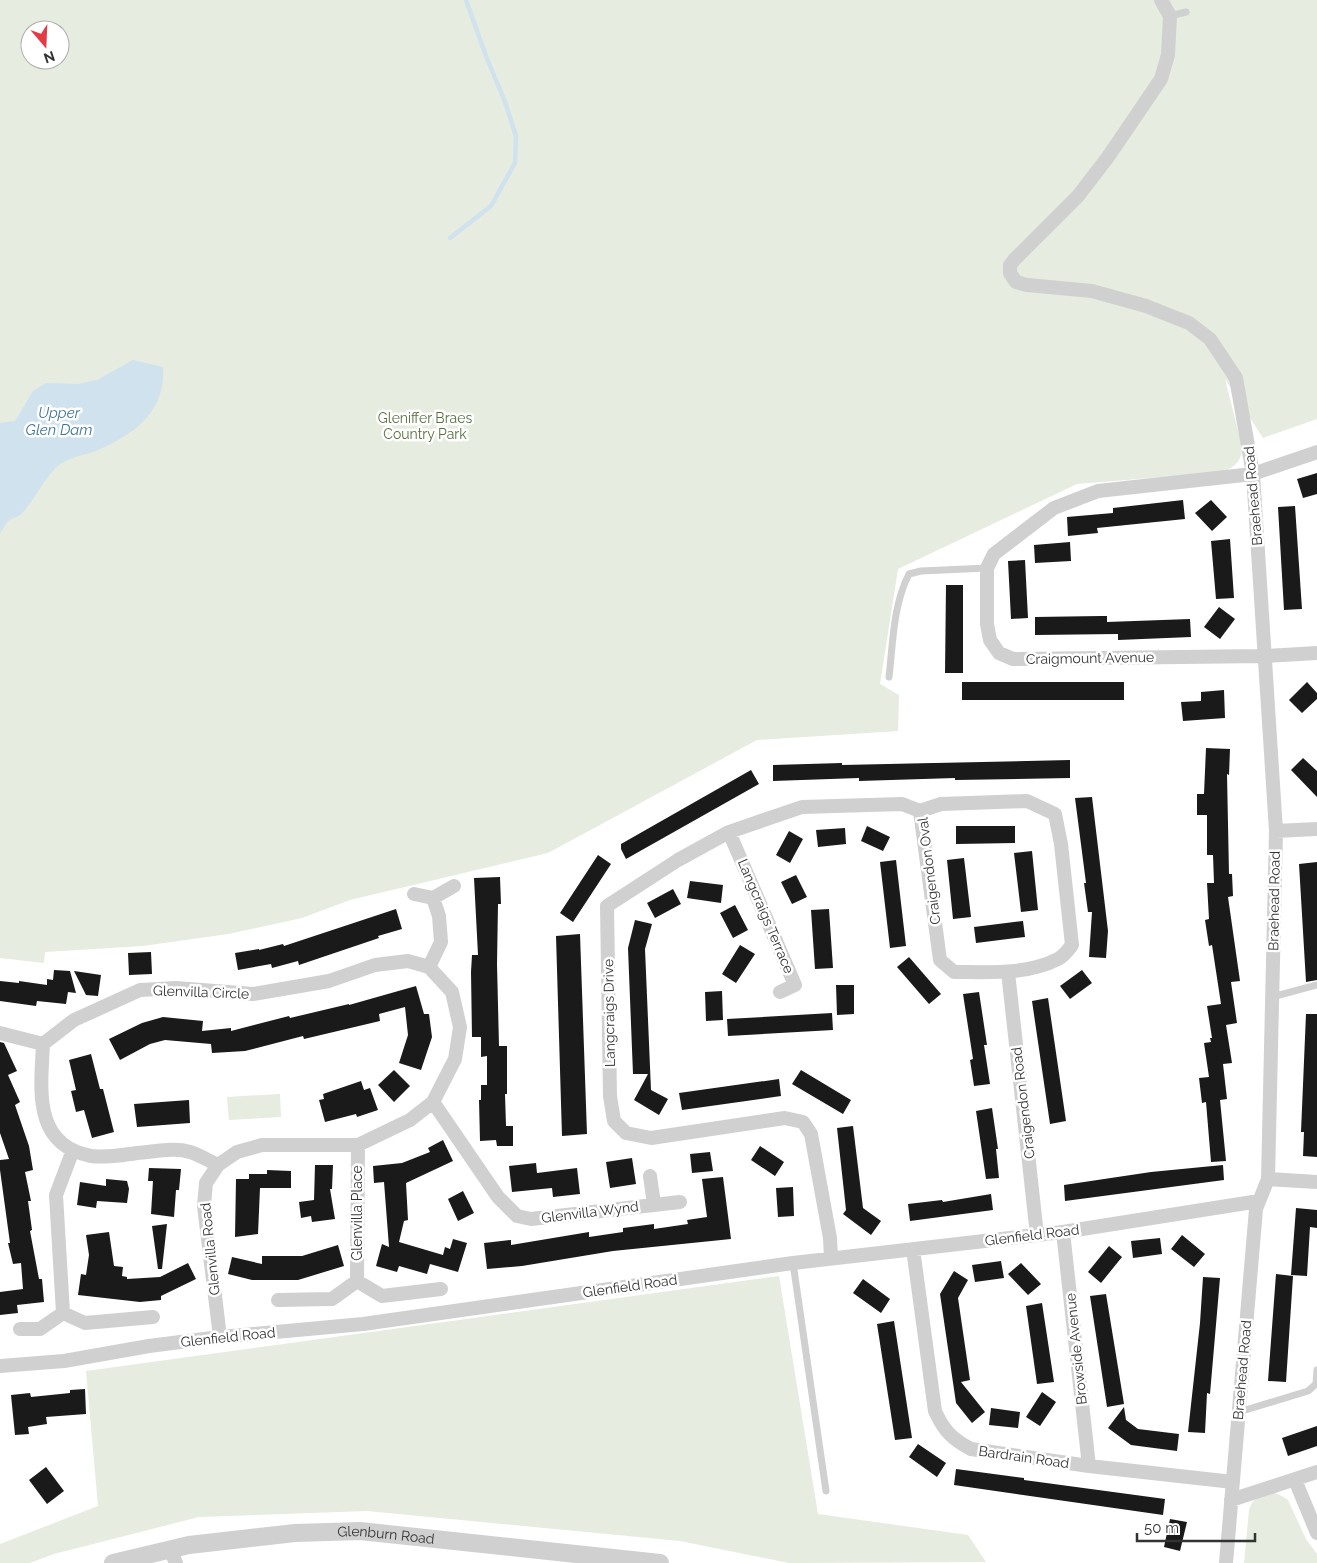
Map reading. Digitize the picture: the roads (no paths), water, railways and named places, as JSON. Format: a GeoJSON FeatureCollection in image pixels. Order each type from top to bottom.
{"type":"FeatureCollection","features":[{"type":"Feature","properties":{"kind":"street"},"geometry":{"type":"LineString","coordinates":[[1161,0],[1170,16]]}},
{"type":"Feature","properties":{"kind":"street","name":"Braehead Road"},"geometry":{"type":"LineString","coordinates":[[1170,16],[1168,54],[1161,79],[1108,157],[1078,196],[1014,260],[1010,265],[1010,273],[1016,282],[1027,285],[1092,291],[1146,306],[1190,323],[1210,340],[1236,378],[1253,474],[1264,656],[1273,761],[1276,831],[1268,1179],[1256,1210],[1226,1563]]}},
{"type":"Feature","properties":{"kind":"street"},"geometry":{"type":"LineString","coordinates":[[987,568],[994,554],[1054,508],[1098,491],[1253,474],[1317,452]]}},
{"type":"Feature","properties":{"kind":"street","name":"Craigmount Avenue"},"geometry":{"type":"LineString","coordinates":[[987,568],[986,624],[990,640],[999,653],[1013,659],[1264,656],[1317,653]]}},
{"type":"Feature","properties":{"kind":"street","name":"Craigendon Oval"},"geometry":{"type":"LineString","coordinates":[[1027,801],[1054,814],[1061,844],[1072,945],[1060,958],[1036,968],[1008,972],[954,972],[940,960],[920,811],[941,804],[1027,801]]}},
{"type":"Feature","properties":{"kind":"street","name":"Langcraigs Drive"},"geometry":{"type":"LineString","coordinates":[[831,1258],[830,1238],[811,1134],[803,1122],[784,1118],[651,1138],[626,1133],[614,1121],[610,1096],[607,906],[678,860],[729,832],[802,807],[902,804],[920,811]]}},
{"type":"Feature","properties":{"kind":"street"},"geometry":{"type":"LineString","coordinates":[[1276,831],[1317,829]]}},
{"type":"Feature","properties":{"kind":"street","name":"Langcraigs Terrace"},"geometry":{"type":"LineString","coordinates":[[729,832],[795,985],[780,992]]}},
{"type":"Feature","properties":{"kind":"street"},"geometry":{"type":"LineString","coordinates":[[414,894],[433,898],[454,886]]}},
{"type":"Feature","properties":{"kind":"street"},"geometry":{"type":"LineString","coordinates":[[0,1033],[44,1044],[41,1087],[42,1107],[47,1123],[60,1142],[73,1150],[92,1156],[167,1150],[189,1152],[218,1165],[236,1152],[262,1145],[358,1145],[410,1120],[433,1102],[455,1059],[460,1027],[452,992],[429,967],[440,942],[439,916],[433,898]]}},
{"type":"Feature","properties":{"kind":"street","name":"Glenvilla Circle"},"geometry":{"type":"LineString","coordinates":[[44,1044],[74,1020],[140,990],[176,988],[252,994],[329,981],[374,964],[408,961],[429,967]]}},
{"type":"Feature","properties":{"kind":"street","name":"Craigendon Road"},"geometry":{"type":"LineString","coordinates":[[1008,972],[1038,1235]]}},
{"type":"Feature","properties":{"kind":"street","name":"Glenvilla Wynd"},"geometry":{"type":"LineString","coordinates":[[433,1102],[498,1197],[517,1216],[532,1219],[680,1202]]}},
{"type":"Feature","properties":{"kind":"street","name":"Glenvilla Place"},"geometry":{"type":"LineString","coordinates":[[357,1281],[358,1145]]}},
{"type":"Feature","properties":{"kind":"street"},"geometry":{"type":"LineString","coordinates":[[63,1313],[56,1195],[73,1150]]}},
{"type":"Feature","properties":{"kind":"street","name":"Glenvilla Road"},"geometry":{"type":"LineString","coordinates":[[218,1165],[206,1183],[204,1206],[220,1337]]}},
{"type":"Feature","properties":{"kind":"street","name":"Glenvilla Wynd"},"geometry":{"type":"LineString","coordinates":[[650,1176],[654,1204]]}},
{"type":"Feature","properties":{"kind":"street"},"geometry":{"type":"LineString","coordinates":[[1268,1179],[1317,1182]]}},
{"type":"Feature","properties":{"kind":"street","name":"Glenfield Road"},"geometry":{"type":"LineString","coordinates":[[0,1366],[64,1361],[149,1346],[220,1337],[363,1324],[831,1258],[1063,1232],[1259,1201]]}},
{"type":"Feature","properties":{"kind":"street","name":"Browside Avenue"},"geometry":{"type":"LineString","coordinates":[[1063,1232],[1088,1466]]}},
{"type":"Feature","properties":{"kind":"street","name":"Bardrain Road"},"geometry":{"type":"LineString","coordinates":[[913,1249],[935,1411],[942,1426],[955,1441],[971,1450],[1218,1482],[1233,1482]]}},
{"type":"Feature","properties":{"kind":"street","name":"Glenvilla Place"},"geometry":{"type":"LineString","coordinates":[[357,1281],[382,1296],[442,1289]]}},
{"type":"Feature","properties":{"kind":"street","name":"Glenvilla Place"},"geometry":{"type":"LineString","coordinates":[[278,1300],[332,1299],[357,1281]]}},
{"type":"Feature","properties":{"kind":"street"},"geometry":{"type":"LineString","coordinates":[[63,1313],[85,1323],[153,1318]]}},
{"type":"Feature","properties":{"kind":"street"},"geometry":{"type":"LineString","coordinates":[[20,1329],[40,1329],[63,1313]]}},
{"type":"Feature","properties":{"kind":"street"},"geometry":{"type":"LineString","coordinates":[[1231,1500],[1317,1472]]}},
{"type":"Feature","properties":{"kind":"street"},"geometry":{"type":"LineString","coordinates":[[1295,1480],[1317,1533]]}},
{"type":"Feature","properties":{"kind":"street","name":"Glenburn Road"},"geometry":{"type":"LineString","coordinates":[[113,1563],[173,1556],[189,1545],[295,1533],[360,1531],[655,1563]]}},
{"type":"Feature","properties":{"kind":"lane"},"geometry":{"type":"LineString","coordinates":[[1170,16],[1186,12]]}},
{"type":"Feature","properties":{"kind":"lane"},"geometry":{"type":"LineString","coordinates":[[889,677],[898,607],[903,586],[909,574],[922,571],[987,568]]}},
{"type":"Feature","properties":{"kind":"lane"},"geometry":{"type":"LineString","coordinates":[[1272,996],[1317,985]]}},
{"type":"Feature","properties":{"kind":"lane"},"geometry":{"type":"LineString","coordinates":[[793,1263],[826,1491]]}},
{"type":"Feature","properties":{"kind":"lane"},"geometry":{"type":"LineString","coordinates":[[1239,1412],[1308,1391],[1316,1384],[1317,1370]]}},
{"type":"Feature","properties":{"kind":"water","name":"Upper Glen Dam"},"geometry":{"type":"Polygon","coordinates":[[[133,360],[163,367],[163,383],[159,396],[154,408],[146,419],[112,444],[62,463],[51,473],[20,515],[8,521],[0,534],[0,423],[15,421],[33,391],[46,383],[78,384],[97,380],[133,360]]]}},
{"type":"Feature","properties":{"kind":"waterway"},"geometry":{"type":"LineString","coordinates":[[450,238],[491,206],[515,163],[516,136],[466,0]]}},
{"type":"Feature","properties":{"kind":"park label","name":"Gleniffer Braes Country Park"},"geometry":{"type":"Point","coordinates":[425,426]}}]}
